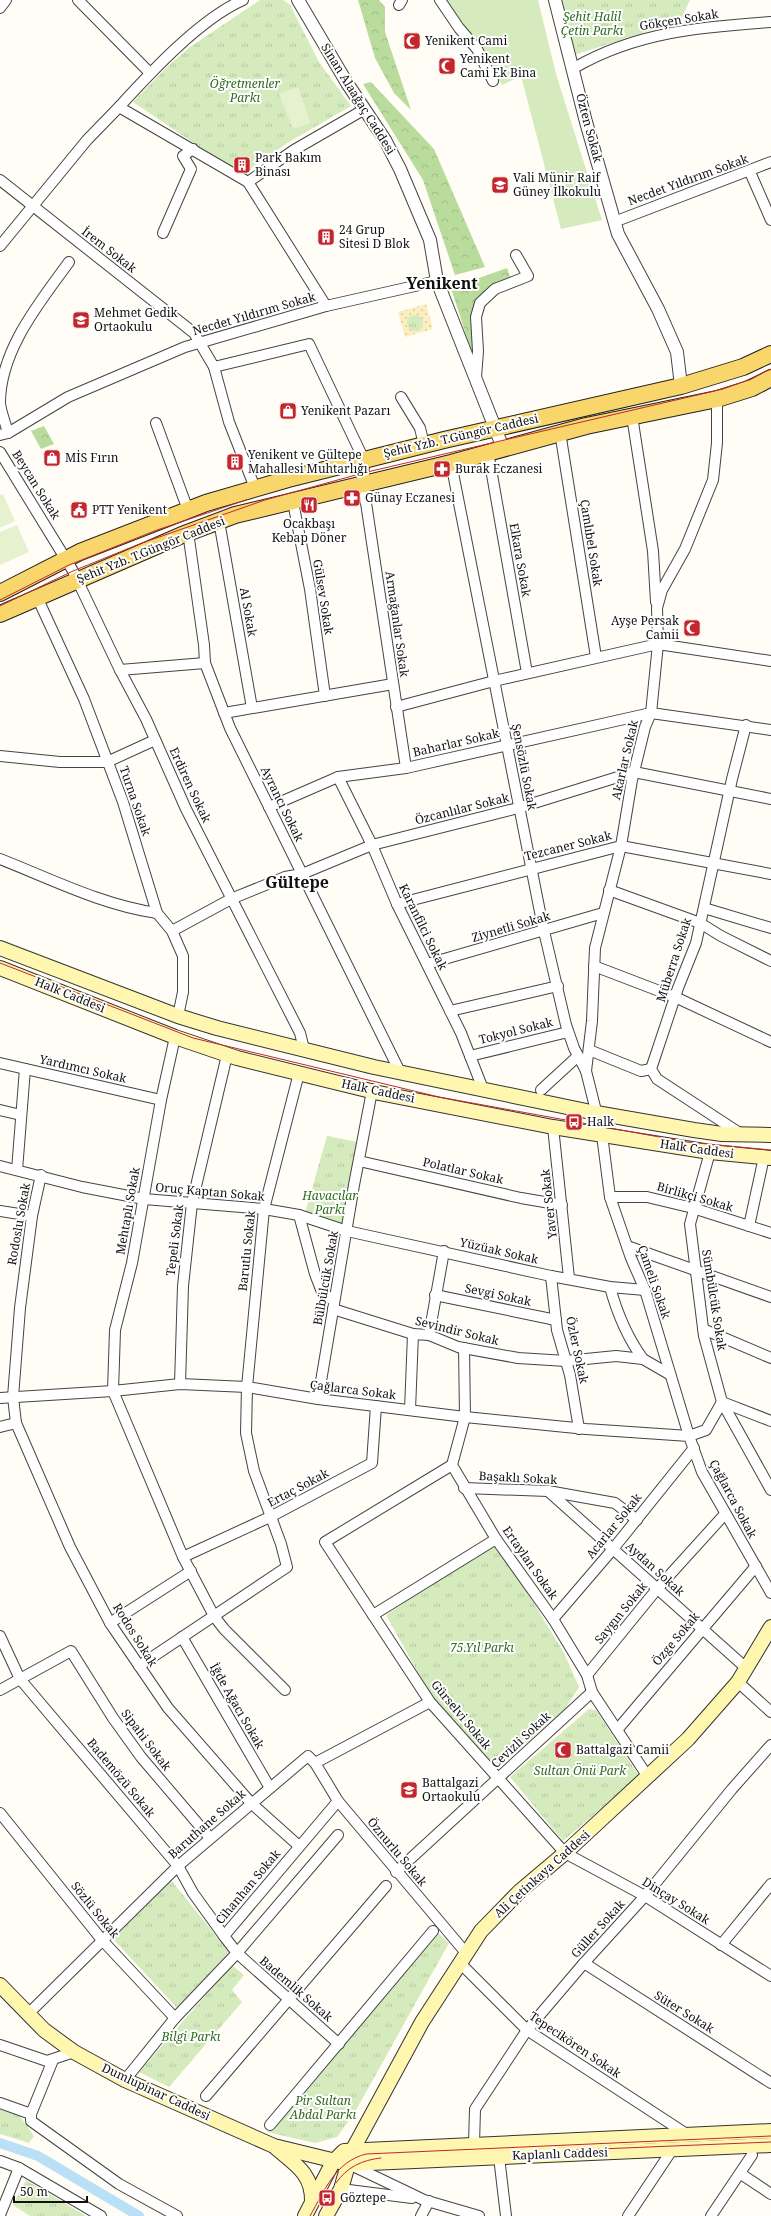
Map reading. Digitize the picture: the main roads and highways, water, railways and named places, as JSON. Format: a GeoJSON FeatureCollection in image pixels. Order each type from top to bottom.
{"type":"FeatureCollection","features":[{"type":"Feature","properties":{"kind":"main road","name":"Şehit Yzb. T.Güngör Caddesi"},"geometry":{"type":"LineString","coordinates":[[0,593],[66,559],[188,510],[255,488],[424,445],[681,386],[743,367],[771,354]]}},
{"type":"Feature","properties":{"kind":"main road","name":"Şehit Yzb. T.Güngör Caddesi"},"geometry":{"type":"LineString","coordinates":[[0,614],[188,532],[235,515],[451,463],[560,432],[717,399],[752,388],[771,378]]}},
{"type":"Feature","properties":{"kind":"main road","name":"Halk Caddesi"},"geometry":{"type":"LineString","coordinates":[[0,948],[178,1016],[217,1028],[400,1072],[596,1113],[701,1131],[771,1135]]}},
{"type":"Feature","properties":{"kind":"main road","name":"Halk Caddesi"},"geometry":{"type":"LineString","coordinates":[[0,968],[175,1037],[227,1055],[372,1091],[553,1127],[710,1152],[767,1157]]}},
{"type":"Feature","properties":{"kind":"main road","name":"Ali Çetinkaya Caddesi"},"geometry":{"type":"LineString","coordinates":[[326,2216],[340,2188],[350,2157],[422,2022],[480,1931],[520,1891],[565,1853],[688,1739],[738,1682],[745,1666],[771,1626]]}},
{"type":"Feature","properties":{"kind":"main road","name":"Dumlupinar Caddesi"},"geometry":{"type":"LineString","coordinates":[[0,1985],[44,2030],[74,2052],[125,2080],[274,2146],[333,2162]]}},
{"type":"Feature","properties":{"kind":"main road","name":"Kaplanlı Caddesi"},"geometry":{"type":"LineString","coordinates":[[350,2157],[474,2144],[771,2131]]}},
{"type":"Feature","properties":{"kind":"main road"},"geometry":{"type":"LineString","coordinates":[[274,2146],[303,2170],[313,2189],[309,2210]]}},
{"type":"Feature","properties":{"kind":"main road","name":"Kaplanlı Caddesi"},"geometry":{"type":"LineString","coordinates":[[350,2157],[499,2157],[771,2146]]}},
{"type":"Feature","properties":{"kind":"main road"},"geometry":{"type":"LineString","coordinates":[[309,2210],[333,2162],[344,2151],[350,2157]]}},
{"type":"Feature","properties":{"kind":"waterway"},"geometry":{"type":"LineString","coordinates":[[0,2143],[38,2156],[139,2216]]}},
{"type":"Feature","properties":{"kind":"tram line"},"geometry":{"type":"LineString","coordinates":[[0,606],[73,571],[142,543],[265,500],[363,473],[723,389],[743,382],[771,369]]}},
{"type":"Feature","properties":{"kind":"tram line"},"geometry":{"type":"LineString","coordinates":[[0,600],[69,565],[157,530],[246,500]]}},
{"type":"Feature","properties":{"kind":"tram line"},"geometry":{"type":"LineString","coordinates":[[0,963],[193,1038],[439,1097],[687,1142],[771,1150]]}},
{"type":"Feature","properties":{"kind":"tram line"},"geometry":{"type":"LineString","coordinates":[[310,2216],[326,2187],[339,2170],[346,2163],[366,2154],[771,2136]]}},
{"type":"Feature","properties":{"kind":"tram line"},"geometry":{"type":"LineString","coordinates":[[575,2150],[771,2142]]}},
{"type":"Feature","properties":{"kind":"tram line"},"geometry":{"type":"LineString","coordinates":[[336,2183],[340,2177],[356,2165],[368,2160],[381,2158]]}},
{"type":"Feature","properties":{"kind":"place","name":"Yenikent Cami"},"geometry":{"type":"Point","coordinates":[412,41]}},
{"type":"Feature","properties":{"kind":"place","name":"Yenikent Cami Ek Bina"},"geometry":{"type":"Point","coordinates":[447,66]}},
{"type":"Feature","properties":{"kind":"place","name":"Park Bakım Binası"},"geometry":{"type":"Point","coordinates":[242,165]}},
{"type":"Feature","properties":{"kind":"place","name":"Vali Münir Raif Güney İlkokulu"},"geometry":{"type":"Point","coordinates":[500,185]}},
{"type":"Feature","properties":{"kind":"place","name":"24 Grup Sitesi D Blok"},"geometry":{"type":"Point","coordinates":[326,237]}},
{"type":"Feature","properties":{"kind":"place","name":"Mehmet Gedik Ortaokulu"},"geometry":{"type":"Point","coordinates":[81,320]}},
{"type":"Feature","properties":{"kind":"place","name":"Yenikent Pazarı"},"geometry":{"type":"Point","coordinates":[288,411]}},
{"type":"Feature","properties":{"kind":"place","name":"MİS Fırın"},"geometry":{"type":"Point","coordinates":[52,458]}},
{"type":"Feature","properties":{"kind":"place","name":"Yenikent ve Gültepe Mahallesi Muhtarlığı"},"geometry":{"type":"Point","coordinates":[235,462]}},
{"type":"Feature","properties":{"kind":"place","name":"Burak Eczanesi"},"geometry":{"type":"Point","coordinates":[442,469]}},
{"type":"Feature","properties":{"kind":"place","name":"Günay Eczanesi"},"geometry":{"type":"Point","coordinates":[352,498]}},
{"type":"Feature","properties":{"kind":"place","name":"Ocakbaşı Kebap Döner"},"geometry":{"type":"Point","coordinates":[309,505]}},
{"type":"Feature","properties":{"kind":"place","name":"PTT Yenikent"},"geometry":{"type":"Point","coordinates":[79,510]}},
{"type":"Feature","properties":{"kind":"place","name":"Ayşe Persak Camii"},"geometry":{"type":"Point","coordinates":[692,628]}},
{"type":"Feature","properties":{"kind":"place","name":"Halk"},"geometry":{"type":"Point","coordinates":[574,1122]}},
{"type":"Feature","properties":{"kind":"place","name":"Battalgazi Camii"},"geometry":{"type":"Point","coordinates":[563,1750]}},
{"type":"Feature","properties":{"kind":"place","name":"Battalgazi Ortaokulu"},"geometry":{"type":"Point","coordinates":[409,1790]}},
{"type":"Feature","properties":{"kind":"place","name":"Göztepe"},"geometry":{"type":"Point","coordinates":[327,2198]}},
{"type":"Feature","properties":{"kind":"district","name":"Yenikent"},"geometry":{"type":"Point","coordinates":[442,283]}},
{"type":"Feature","properties":{"kind":"district","name":"Gültepe"},"geometry":{"type":"Point","coordinates":[297,882]}},
{"type":"Feature","properties":{"kind":"park label","name":"Şehit Halil Çetin Parkı"},"geometry":{"type":"Point","coordinates":[592,24]}},
{"type":"Feature","properties":{"kind":"park label","name":"Öğretmenler Parkı"},"geometry":{"type":"Point","coordinates":[245,91]}},
{"type":"Feature","properties":{"kind":"park label","name":"Havacılar Parkı"},"geometry":{"type":"Point","coordinates":[330,1203]}},
{"type":"Feature","properties":{"kind":"park label","name":"75.Yıl Parkı"},"geometry":{"type":"Point","coordinates":[482,1648]}},
{"type":"Feature","properties":{"kind":"park label","name":"Sultan Önü Park"},"geometry":{"type":"Point","coordinates":[580,1771]}},
{"type":"Feature","properties":{"kind":"park label","name":"Bilgi Parkı"},"geometry":{"type":"Point","coordinates":[191,2037]}},
{"type":"Feature","properties":{"kind":"park label","name":"Pir Sultan Abdal Parkı"},"geometry":{"type":"Point","coordinates":[323,2108]}}]}
